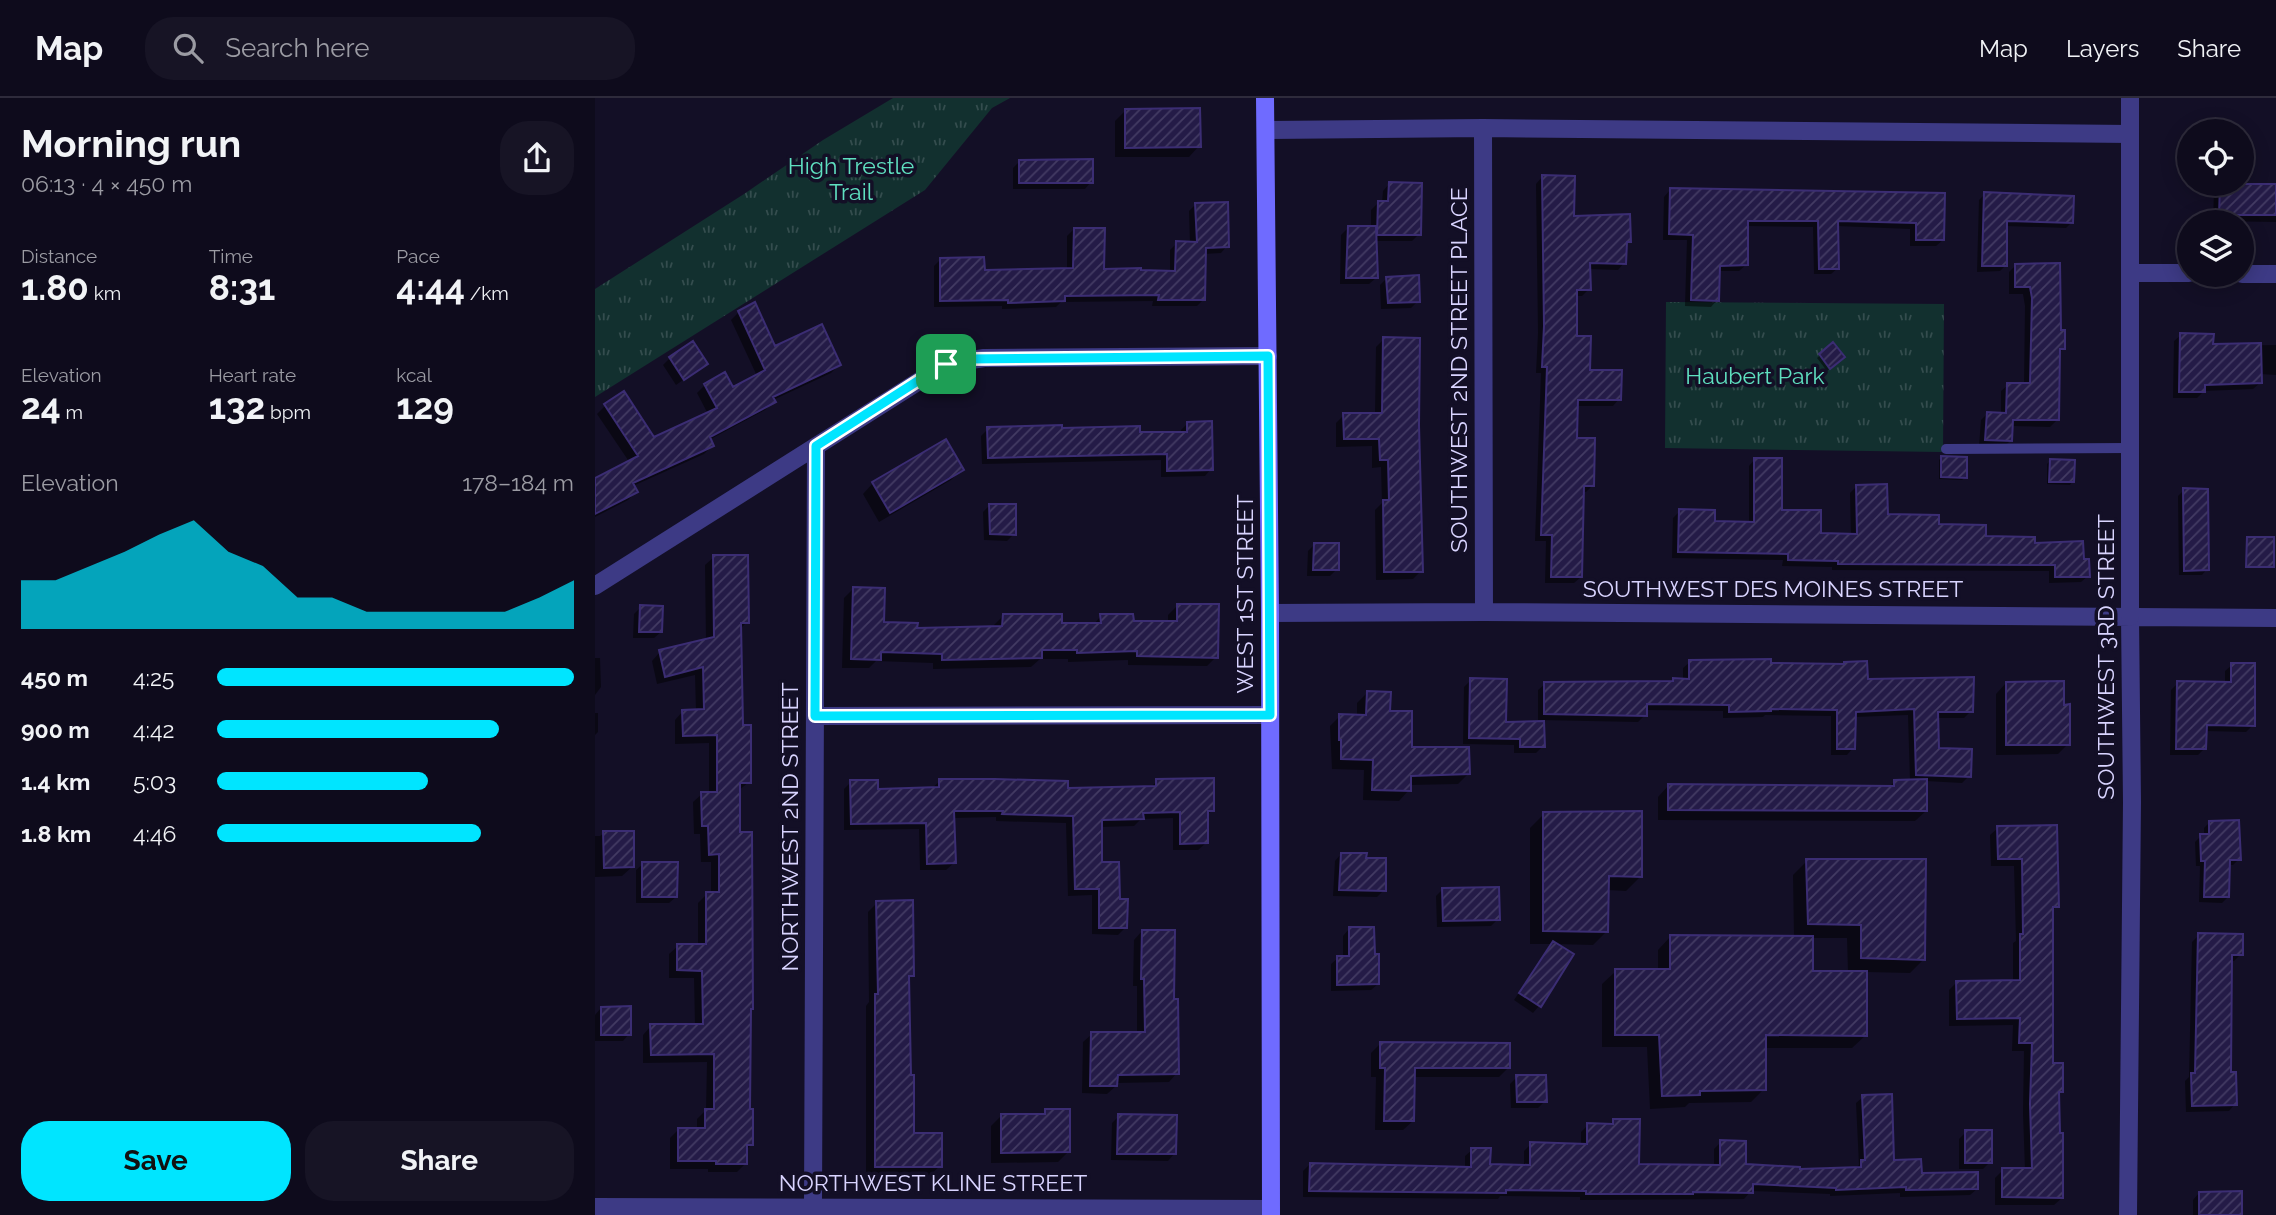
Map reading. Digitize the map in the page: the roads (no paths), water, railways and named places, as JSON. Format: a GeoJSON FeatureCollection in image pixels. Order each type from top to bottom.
{"type":"FeatureCollection","features":[{"type":"Feature","properties":{"kind":"main road","name":"WEST 1ST STREET"},"geometry":{"type":"LineString","coordinates":[[1265,98],[1270,613],[1271,1212]]}},
{"type":"Feature","properties":{"kind":"street","name":"SOUTHWEST 3RD STREET"},"geometry":{"type":"LineString","coordinates":[[2128,1215],[2132,802],[2130,98]]}},
{"type":"Feature","properties":{"kind":"street"},"geometry":{"type":"LineString","coordinates":[[1266,130],[1483,128],[2130,134]]}},
{"type":"Feature","properties":{"kind":"street","name":"SOUTHWEST 2ND STREET PLACE"},"geometry":{"type":"LineString","coordinates":[[1483,128],[1484,612]]}},
{"type":"Feature","properties":{"kind":"street"},"geometry":{"type":"LineString","coordinates":[[2131,272],[2177,273]]}},
{"type":"Feature","properties":{"kind":"street"},"geometry":{"type":"LineString","coordinates":[[2254,274],[2276,274]]}},
{"type":"Feature","properties":{"kind":"street"},"geometry":{"type":"LineString","coordinates":[[595,586],[946,364],[967,359],[1268,356]]}},
{"type":"Feature","properties":{"kind":"street","name":"NORTHWEST 2ND STREET"},"geometry":{"type":"LineString","coordinates":[[813,1208],[816,446]]}},
{"type":"Feature","properties":{"kind":"street","name":"SOUTHWEST DES MOINES STREET"},"geometry":{"type":"LineString","coordinates":[[1270,613],[2276,618]]}},
{"type":"Feature","properties":{"kind":"street"},"geometry":{"type":"LineString","coordinates":[[815,716],[1270,715]]}},
{"type":"Feature","properties":{"kind":"street","name":"NORTHWEST KLINE STREET"},"geometry":{"type":"LineString","coordinates":[[595,1206],[1271,1212]]}},
{"type":"Feature","properties":{"kind":"lane"},"geometry":{"type":"LineString","coordinates":[[1946,449],[2130,447]]}},
{"type":"Feature","properties":{"kind":"park label","name":"High Trestle Trail"},"geometry":{"type":"Point","coordinates":[851,179]}},
{"type":"Feature","properties":{"kind":"park label","name":"Haubert Park"},"geometry":{"type":"Point","coordinates":[1755,376]}}]}
